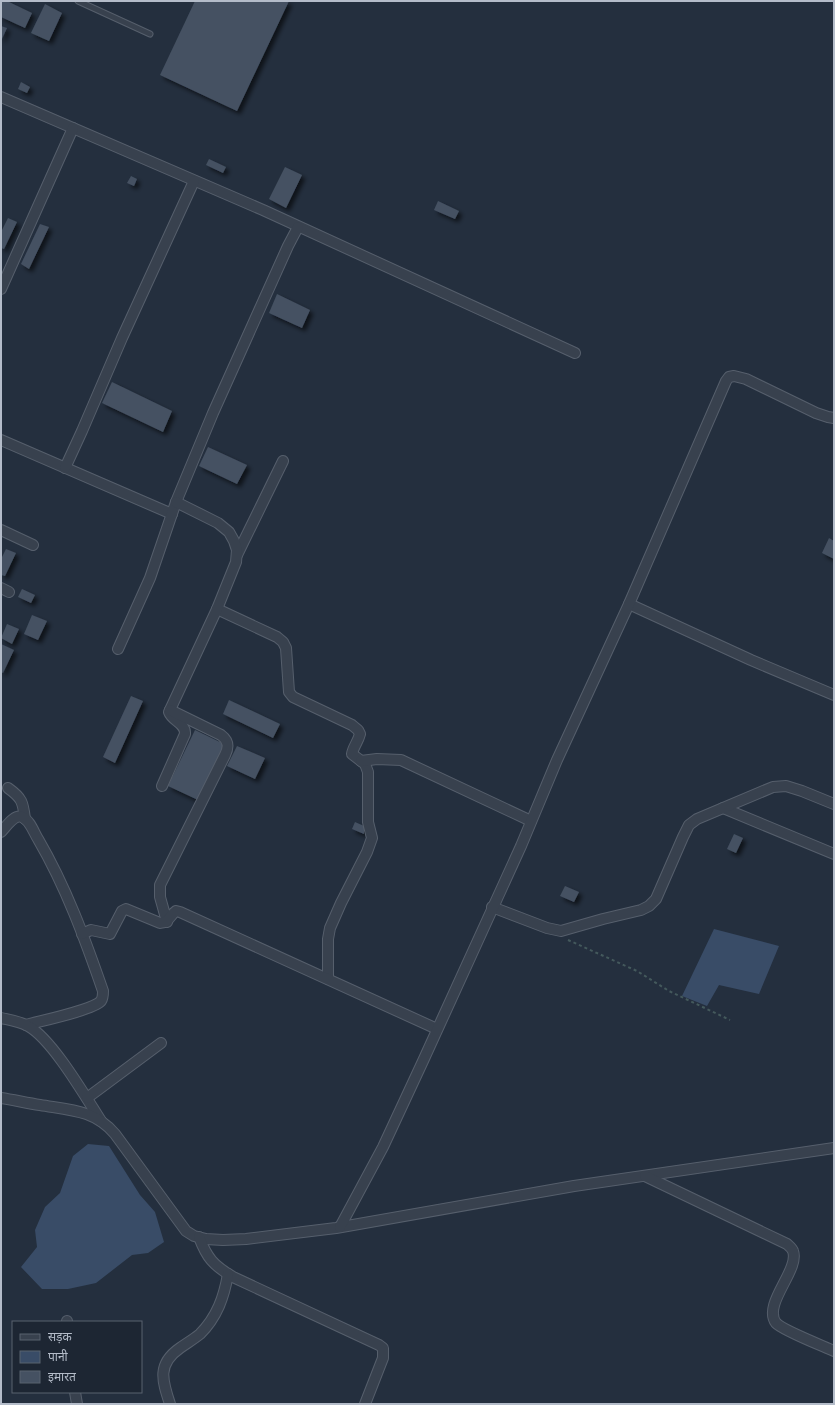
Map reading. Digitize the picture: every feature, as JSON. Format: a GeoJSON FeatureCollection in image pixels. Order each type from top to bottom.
{"type":"FeatureCollection","features":[{"type":"Feature","properties":{"kind":"street"},"geometry":{"type":"LineString","coordinates":[[1,97],[298,227],[575,354]]}},
{"type":"Feature","properties":{"kind":"street"},"geometry":{"type":"LineString","coordinates":[[1,289],[73,128]]}},
{"type":"Feature","properties":{"kind":"street"},"geometry":{"type":"LineString","coordinates":[[65,468],[122,338],[194,181]]}},
{"type":"Feature","properties":{"kind":"street"},"geometry":{"type":"LineString","coordinates":[[118,650],[150,578],[176,502],[213,413],[272,281],[298,227]]}},
{"type":"Feature","properties":{"kind":"street"},"geometry":{"type":"LineString","coordinates":[[340,1227],[383,1147],[531,821],[556,760],[629,604],[729,377],[734,376],[746,379],[816,413],[834,418]]}},
{"type":"Feature","properties":{"kind":"street"},"geometry":{"type":"LineString","coordinates":[[1,440],[172,514]]}},
{"type":"Feature","properties":{"kind":"street"},"geometry":{"type":"LineString","coordinates":[[237,555],[283,460]]}},
{"type":"Feature","properties":{"kind":"street"},"geometry":{"type":"LineString","coordinates":[[162,786],[185,734],[184,726],[171,716],[169,712],[217,609],[236,562],[237,555],[234,541],[228,532],[218,523],[176,502]]}},
{"type":"Feature","properties":{"kind":"street"},"geometry":{"type":"LineString","coordinates":[[1,530],[33,545]]}},
{"type":"Feature","properties":{"kind":"street"},"geometry":{"type":"LineString","coordinates":[[629,604],[751,660],[834,695]]}},
{"type":"Feature","properties":{"kind":"street"},"geometry":{"type":"LineString","coordinates":[[217,609],[267,632],[283,642],[286,654],[287,682],[289,692],[293,697],[352,725],[360,734],[359,739],[352,749],[352,754],[365,764],[368,772],[368,822],[372,838],[367,852],[330,928],[328,939],[328,979]]}},
{"type":"Feature","properties":{"kind":"street"},"geometry":{"type":"LineString","coordinates":[[167,922],[160,897],[160,885],[225,755],[228,746],[226,740],[221,735],[170,710]]}},
{"type":"Feature","properties":{"kind":"street"},"geometry":{"type":"LineString","coordinates":[[361,761],[390,758],[401,760],[531,821]]}},
{"type":"Feature","properties":{"kind":"street"},"geometry":{"type":"LineString","coordinates":[[492,907],[556,931],[566,930],[641,910],[649,906],[656,899],[689,825],[697,819],[773,787],[786,786],[834,804]]}},
{"type":"Feature","properties":{"kind":"street"},"geometry":{"type":"LineString","coordinates":[[8,788],[17,794],[22,800],[25,819]]}},
{"type":"Feature","properties":{"kind":"street"},"geometry":{"type":"LineString","coordinates":[[722,808],[834,854]]}},
{"type":"Feature","properties":{"kind":"street"},"geometry":{"type":"LineString","coordinates":[[1,832],[14,819],[20,816],[31,826],[52,864],[67,896],[103,991],[101,1001],[89,1007],[26,1025]]}},
{"type":"Feature","properties":{"kind":"street"},"geometry":{"type":"LineString","coordinates":[[82,934],[91,930],[110,934],[122,911],[126,908],[160,923],[167,922],[176,911],[180,912],[437,1029]]}},
{"type":"Feature","properties":{"kind":"street"},"geometry":{"type":"LineString","coordinates":[[1,1018],[26,1025],[42,1037],[87,1098],[101,1121]]}},
{"type":"Feature","properties":{"kind":"street"},"geometry":{"type":"LineString","coordinates":[[87,1098],[161,1043]]}},
{"type":"Feature","properties":{"kind":"street"},"geometry":{"type":"LineString","coordinates":[[1,1098],[85,1113],[101,1121],[115,1134],[186,1231],[206,1239],[230,1240],[340,1227],[567,1188],[834,1148]]}},
{"type":"Feature","properties":{"kind":"street"},"geometry":{"type":"LineString","coordinates":[[645,1176],[787,1244],[792,1249],[794,1256],[774,1306],[773,1314],[776,1323],[784,1329],[834,1351]]}},
{"type":"Feature","properties":{"kind":"street"},"geometry":{"type":"LineString","coordinates":[[198,1237],[210,1260],[228,1274],[383,1348],[383,1358],[365,1404]]}},
{"type":"Feature","properties":{"kind":"street"},"geometry":{"type":"LineString","coordinates":[[170,1404],[162,1370],[165,1363],[172,1355],[200,1334],[210,1322],[219,1308],[225,1291],[228,1274]]}},
{"type":"Feature","properties":{"kind":"street"},"geometry":{"type":"LineString","coordinates":[[75,1393],[77,1404]]}},
{"type":"Feature","properties":{"kind":"lane"},"geometry":{"type":"LineString","coordinates":[[78,1],[150,34]]}},
{"type":"Feature","properties":{"kind":"path"},"geometry":{"type":"LineString","coordinates":[[556,931],[569,941],[637,971],[669,991],[730,1020]]}},
{"type":"Feature","properties":{"kind":"water"},"geometry":{"type":"Polygon","coordinates":[[[714,929],[779,946],[759,994],[719,985],[707,1006],[682,996],[714,929]]]}},
{"type":"Feature","properties":{"kind":"water"},"geometry":{"type":"Polygon","coordinates":[[[88,1144],[109,1146],[140,1195],[155,1212],[164,1242],[148,1253],[132,1255],[96,1283],[68,1289],[42,1289],[21,1267],[37,1247],[35,1230],[45,1207],[60,1193],[73,1156],[88,1144]]]}},
{"type":"Feature","properties":{"kind":"building"},"geometry":{"type":"Polygon","coordinates":[[[1,1],[7,1],[32,13],[25,28],[1,17],[1,1]]]}},
{"type":"Feature","properties":{"kind":"building"},"geometry":{"type":"Polygon","coordinates":[[[195,1],[289,1],[237,111],[160,75],[195,1]]]}},
{"type":"Feature","properties":{"kind":"building"},"geometry":{"type":"Polygon","coordinates":[[[45,4],[62,13],[49,41],[31,33],[45,4]]]}},
{"type":"Feature","properties":{"kind":"building"},"geometry":{"type":"Polygon","coordinates":[[[1,26],[7,28],[1,41],[1,26]]]}},
{"type":"Feature","properties":{"kind":"building"},"geometry":{"type":"Polygon","coordinates":[[[21,82],[30,87],[27,93],[18,89],[21,82]]]}},
{"type":"Feature","properties":{"kind":"building"},"geometry":{"type":"Polygon","coordinates":[[[209,159],[226,167],[223,173],[206,165],[209,159]]]}},
{"type":"Feature","properties":{"kind":"building"},"geometry":{"type":"Polygon","coordinates":[[[285,167],[302,175],[286,208],[269,199],[285,167]]]}},
{"type":"Feature","properties":{"kind":"building"},"geometry":{"type":"Polygon","coordinates":[[[131,176],[137,179],[134,186],[127,183],[131,176]]]}},
{"type":"Feature","properties":{"kind":"building"},"geometry":{"type":"Polygon","coordinates":[[[438,201],[459,211],[455,219],[434,210],[438,201]]]}},
{"type":"Feature","properties":{"kind":"building"},"geometry":{"type":"Polygon","coordinates":[[[8,218],[17,222],[4,249],[1,248],[1,232],[8,218]]]}},
{"type":"Feature","properties":{"kind":"building"},"geometry":{"type":"Polygon","coordinates":[[[40,224],[49,227],[29,269],[21,264],[40,224]]]}},
{"type":"Feature","properties":{"kind":"building"},"geometry":{"type":"Polygon","coordinates":[[[277,294],[310,310],[302,328],[269,313],[277,294]]]}},
{"type":"Feature","properties":{"kind":"building"},"geometry":{"type":"Polygon","coordinates":[[[112,382],[172,411],[163,432],[102,403],[112,382]]]}},
{"type":"Feature","properties":{"kind":"building"},"geometry":{"type":"Polygon","coordinates":[[[208,447],[247,465],[237,484],[199,466],[208,447]]]}},
{"type":"Feature","properties":{"kind":"building"},"geometry":{"type":"Polygon","coordinates":[[[829,538],[834,541],[834,559],[822,553],[829,538]]]}},
{"type":"Feature","properties":{"kind":"building"},"geometry":{"type":"Polygon","coordinates":[[[6,549],[16,553],[5,576],[1,575],[1,559],[6,549]]]}},
{"type":"Feature","properties":{"kind":"building"},"geometry":{"type":"Polygon","coordinates":[[[22,589],[35,595],[31,603],[18,597],[22,589]]]}},
{"type":"Feature","properties":{"kind":"building"},"geometry":{"type":"Polygon","coordinates":[[[32,615],[47,621],[38,640],[24,634],[32,615]]]}},
{"type":"Feature","properties":{"kind":"building"},"geometry":{"type":"Polygon","coordinates":[[[7,624],[19,629],[12,644],[1,638],[7,624]]]}},
{"type":"Feature","properties":{"kind":"building"},"geometry":{"type":"Polygon","coordinates":[[[1,644],[14,650],[3,673],[1,672],[1,644]]]}},
{"type":"Feature","properties":{"kind":"building"},"geometry":{"type":"Polygon","coordinates":[[[131,696],[143,701],[115,763],[103,757],[131,696]]]}},
{"type":"Feature","properties":{"kind":"building"},"geometry":{"type":"Polygon","coordinates":[[[229,700],[280,724],[273,738],[223,714],[229,700]]]}},
{"type":"Feature","properties":{"kind":"building"},"geometry":{"type":"Polygon","coordinates":[[[195,730],[224,744],[198,800],[168,786],[195,730]]]}},
{"type":"Feature","properties":{"kind":"building"},"geometry":{"type":"Polygon","coordinates":[[[237,746],[265,758],[255,779],[227,766],[237,746]]]}},
{"type":"Feature","properties":{"kind":"building"},"geometry":{"type":"Polygon","coordinates":[[[355,822],[364,826],[364,834],[352,829],[355,822]]]}},
{"type":"Feature","properties":{"kind":"building"},"geometry":{"type":"Polygon","coordinates":[[[734,834],[743,838],[736,853],[727,849],[734,834]]]}},
{"type":"Feature","properties":{"kind":"building"},"geometry":{"type":"Polygon","coordinates":[[[565,886],[579,892],[574,902],[560,896],[565,886]]]}}]}
